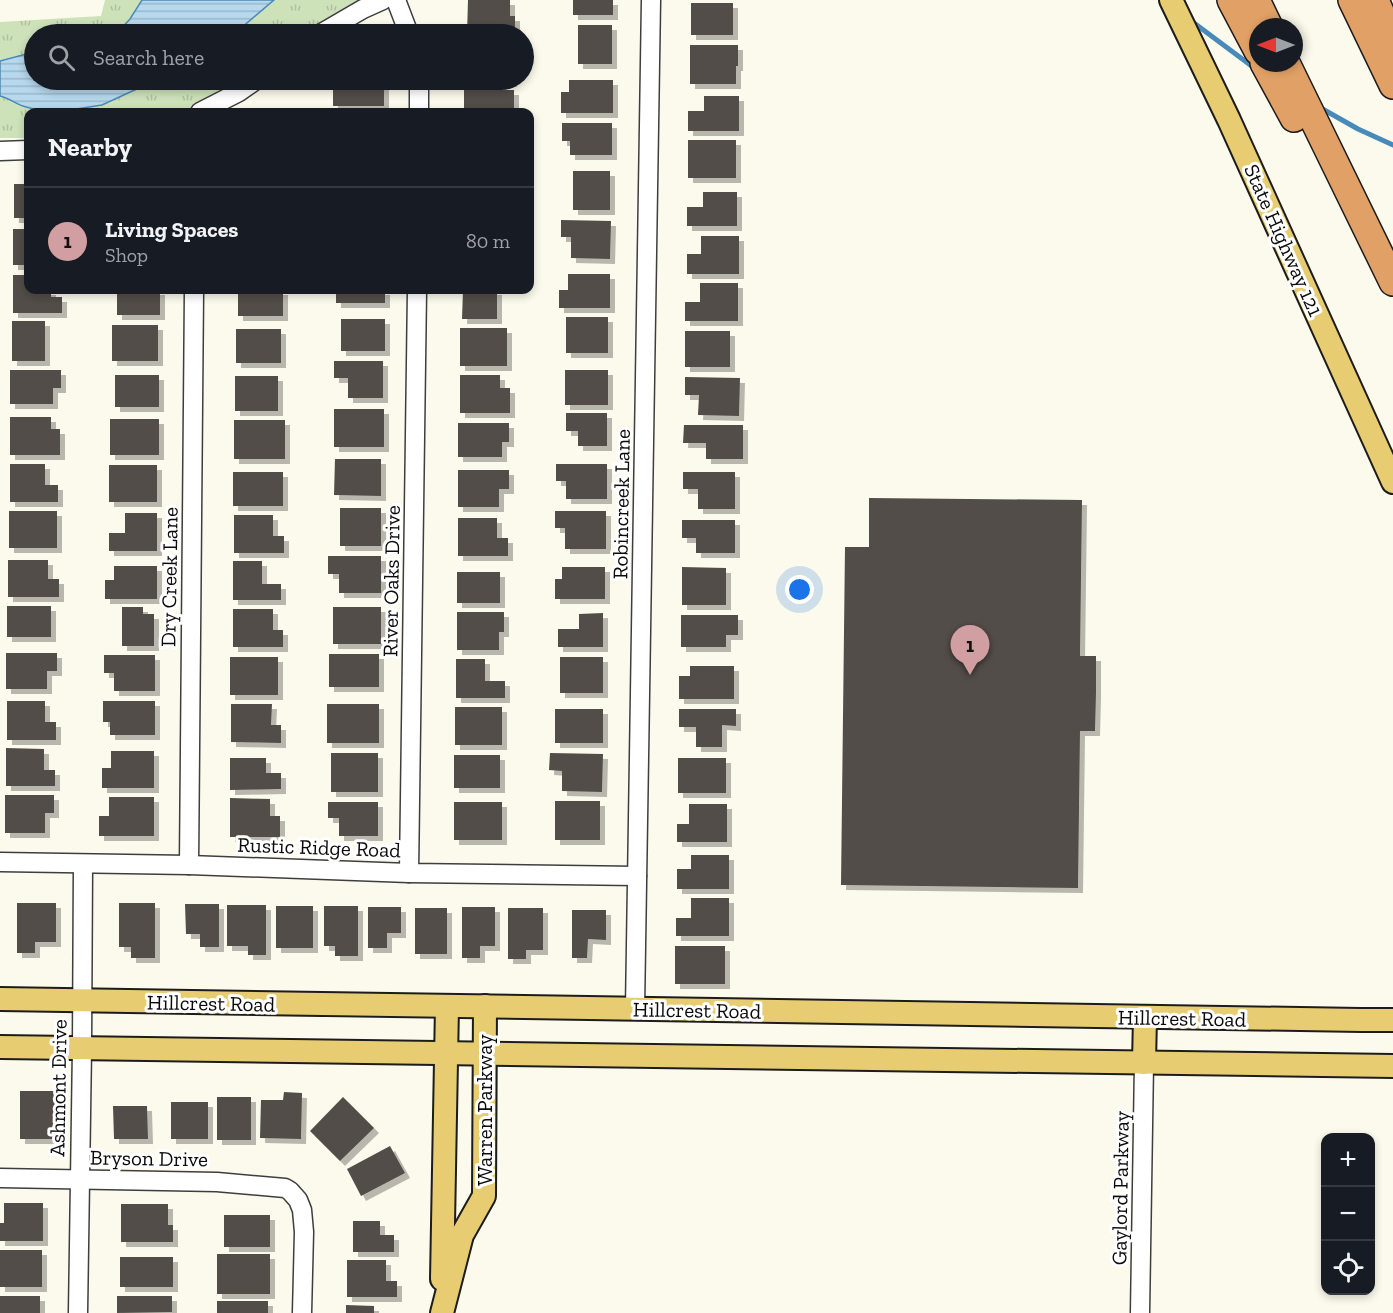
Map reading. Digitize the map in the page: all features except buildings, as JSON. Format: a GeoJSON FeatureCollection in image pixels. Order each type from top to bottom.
{"type":"FeatureCollection","features":[{"type":"Feature","properties":{"kind":"highway"},"geometry":{"type":"LineString","coordinates":[[1231,0],[1249,34]]}},
{"type":"Feature","properties":{"kind":"highway"},"geometry":{"type":"LineString","coordinates":[[1256,0],[1265,18]]}},
{"type":"Feature","properties":{"kind":"highway"},"geometry":{"type":"LineString","coordinates":[[1352,0],[1393,85]]}},
{"type":"Feature","properties":{"kind":"highway"},"geometry":{"type":"LineString","coordinates":[[1375,0],[1393,42]]}},
{"type":"Feature","properties":{"kind":"highway"},"geometry":{"type":"LineString","coordinates":[[1269,72],[1304,137],[1371,237]]}},
{"type":"Feature","properties":{"kind":"highway"},"geometry":{"type":"LineString","coordinates":[[1290,72],[1393,282]]}},
{"type":"Feature","properties":{"kind":"main road","name":"State Highway 121"},"geometry":{"type":"LineString","coordinates":[[1171,0],[1229,120],[1393,482]]}},
{"type":"Feature","properties":{"kind":"main road","name":"Hillcrest Road"},"geometry":{"type":"LineString","coordinates":[[0,999],[1393,1020]]}},
{"type":"Feature","properties":{"kind":"main road","name":"Warren Parkway"},"geometry":{"type":"LineString","coordinates":[[441,1313],[447,1006]]}},
{"type":"Feature","properties":{"kind":"main road","name":"Warren Parkway"},"geometry":{"type":"LineString","coordinates":[[441,1313],[462,1235],[484,1196],[485,1006]]}},
{"type":"Feature","properties":{"kind":"main road"},"geometry":{"type":"LineString","coordinates":[[1144,1063],[1145,1017]]}},
{"type":"Feature","properties":{"kind":"main road"},"geometry":{"type":"LineString","coordinates":[[0,1047],[1393,1066]]}},
{"type":"Feature","properties":{"kind":"street"},"geometry":{"type":"LineString","coordinates":[[337,24],[383,0]]}},
{"type":"Feature","properties":{"kind":"street"},"geometry":{"type":"LineString","coordinates":[[396,0],[406,24]]}},
{"type":"Feature","properties":{"kind":"street","name":"Robincreek Lane"},"geometry":{"type":"LineString","coordinates":[[635,1009],[651,0]]}},
{"type":"Feature","properties":{"kind":"street"},"geometry":{"type":"LineString","coordinates":[[208,108],[242,90]]}},
{"type":"Feature","properties":{"kind":"street"},"geometry":{"type":"LineString","coordinates":[[419,90],[419,108]]}},
{"type":"Feature","properties":{"kind":"street"},"geometry":{"type":"LineString","coordinates":[[0,151],[24,150]]}},
{"type":"Feature","properties":{"kind":"street","name":"Dry Creek Lane"},"geometry":{"type":"LineString","coordinates":[[189,865],[194,294]]}},
{"type":"Feature","properties":{"kind":"street","name":"River Oaks Drive"},"geometry":{"type":"LineString","coordinates":[[409,873],[417,294]]}},
{"type":"Feature","properties":{"kind":"street","name":"Rustic Ridge Road"},"geometry":{"type":"LineString","coordinates":[[0,862],[189,865],[409,873],[637,876]]}},
{"type":"Feature","properties":{"kind":"street","name":"Ashmont Drive"},"geometry":{"type":"LineString","coordinates":[[78,1313],[83,864]]}},
{"type":"Feature","properties":{"kind":"street","name":"Gaylord Parkway"},"geometry":{"type":"LineString","coordinates":[[1140,1313],[1144,1063]]}},
{"type":"Feature","properties":{"kind":"street","name":"Bryson Drive"},"geometry":{"type":"LineString","coordinates":[[0,1178],[217,1182],[285,1188],[298,1200],[302,1210],[304,1232],[302,1313]]}},
{"type":"Feature","properties":{"kind":"green space"},"geometry":{"type":"Polygon","coordinates":[[[105,0],[362,0],[319,24],[24,24],[24,90],[224,90],[194,108],[24,108],[24,138],[0,138],[0,22],[101,16],[105,0]]]}},
{"type":"Feature","properties":{"kind":"water"},"geometry":{"type":"Polygon","coordinates":[[[142,0],[274,0],[246,24],[125,24],[142,0]]]}},
{"type":"Feature","properties":{"kind":"water"},"geometry":{"type":"Polygon","coordinates":[[[24,55],[24,90],[135,90],[102,105],[83,108],[31,108],[0,96],[0,61],[24,55]]]}},
{"type":"Feature","properties":{"kind":"waterway"},"geometry":{"type":"LineString","coordinates":[[1190,20],[1249,64]]}},
{"type":"Feature","properties":{"kind":"waterway"},"geometry":{"type":"LineString","coordinates":[[1319,107],[1393,145]]}},
{"type":"Feature","properties":{"kind":"place","name":"Living Spaces"},"geometry":{"type":"Point","coordinates":[970,675]}}]}
